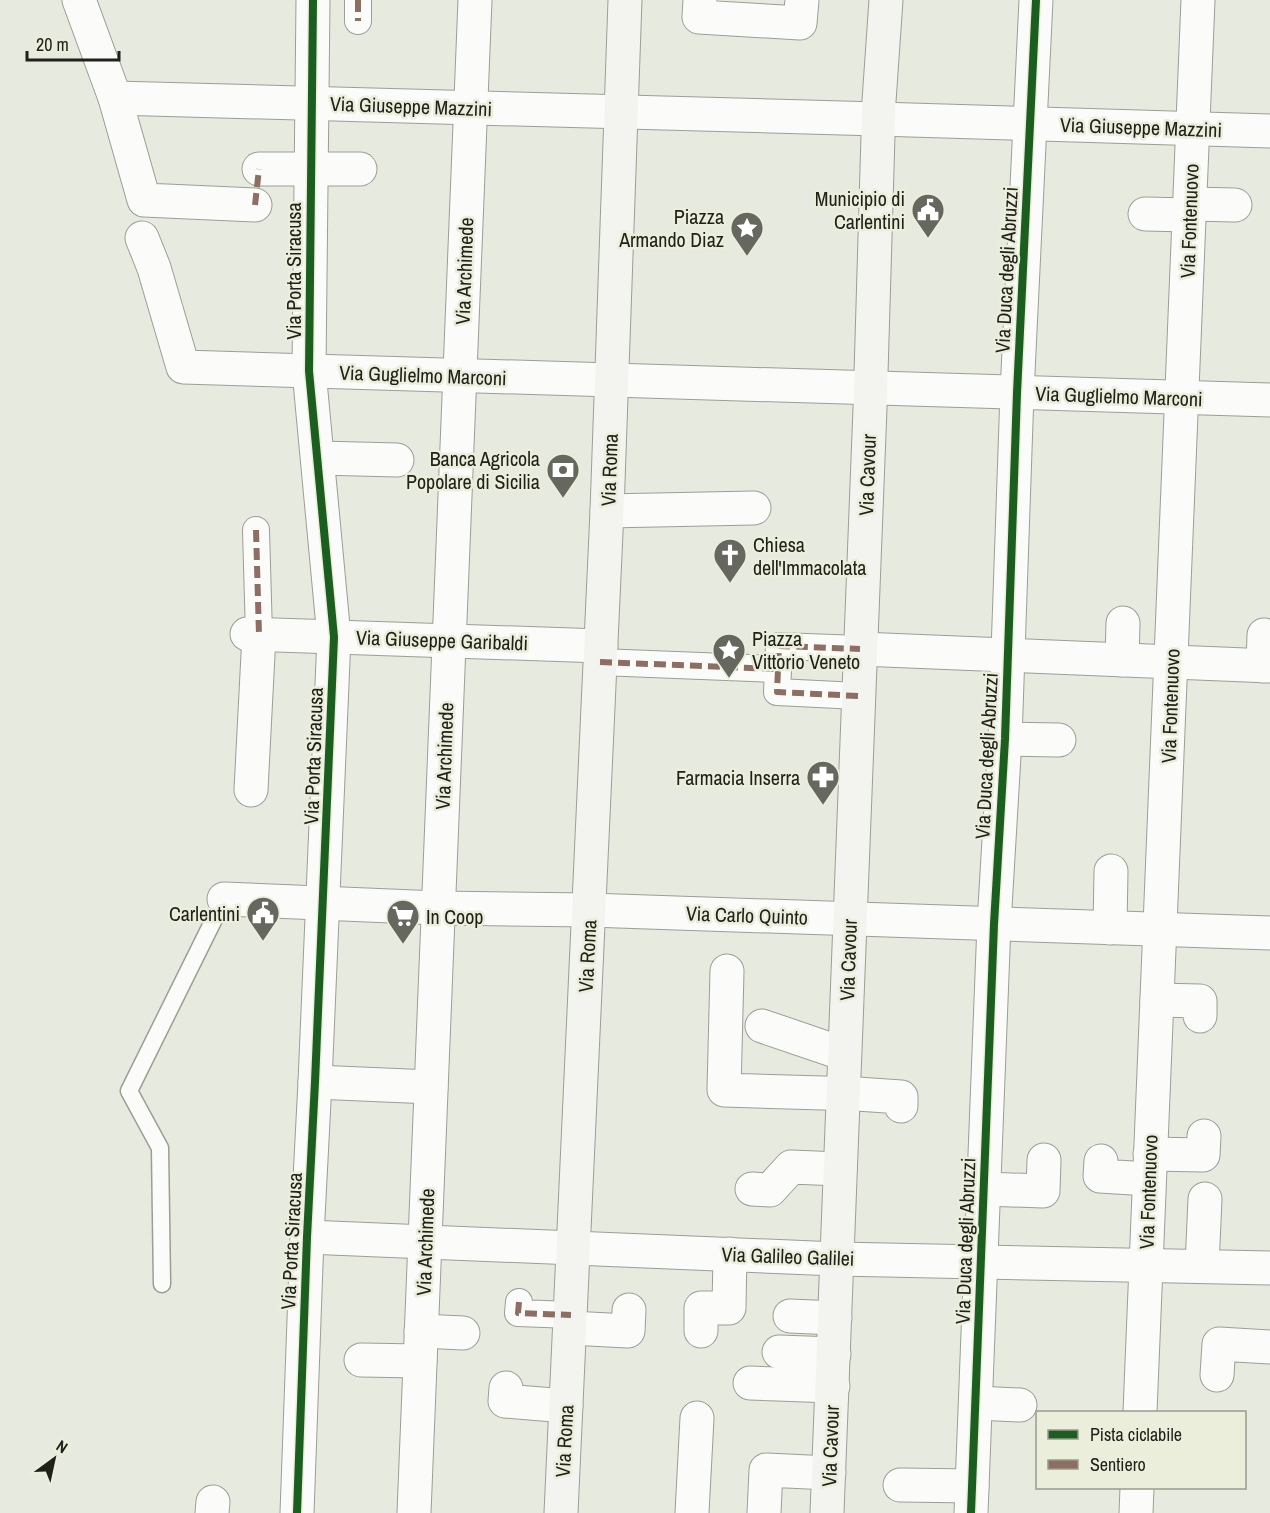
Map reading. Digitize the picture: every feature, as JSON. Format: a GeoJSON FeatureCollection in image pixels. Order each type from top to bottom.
{"type":"FeatureCollection","features":[{"type":"Feature","properties":{"kind":"main road"},"geometry":{"type":"LineString","coordinates":[[614,105],[625,0]]}},
{"type":"Feature","properties":{"kind":"main road"},"geometry":{"type":"LineString","coordinates":[[886,0],[887,114]]}},
{"type":"Feature","properties":{"kind":"main road","name":"Via Roma"},"geometry":{"type":"LineString","coordinates":[[561,1513],[607,511],[605,386],[614,105]]}},
{"type":"Feature","properties":{"kind":"main road","name":"Via Cavour"},"geometry":{"type":"LineString","coordinates":[[827,1513],[860,649],[878,395],[887,114]]}},
{"type":"Feature","properties":{"kind":"street"},"geometry":{"type":"LineString","coordinates":[[79,0],[115,98],[144,200],[255,205],[259,169],[360,170]]}},
{"type":"Feature","properties":{"kind":"street","name":"Via Porta Siracusa"},"geometry":{"type":"LineString","coordinates":[[297,1513],[334,637],[309,371],[313,0]]}},
{"type":"Feature","properties":{"kind":"street","name":"Via Archimede"},"geometry":{"type":"LineString","coordinates":[[414,1513],[475,0]]}},
{"type":"Feature","properties":{"kind":"street"},"geometry":{"type":"LineString","coordinates":[[700,0],[699,17],[800,23],[802,0]]}},
{"type":"Feature","properties":{"kind":"street","name":"Via Duca degli Abruzzi"},"geometry":{"type":"LineString","coordinates":[[972,1500],[994,924],[1005,739],[1017,393],[1036,0]]}},
{"type":"Feature","properties":{"kind":"street","name":"Via Fontenuovo"},"geometry":{"type":"LineString","coordinates":[[1140,1411],[1160,930],[1180,743],[1172,662],[1198,0]]}},
{"type":"Feature","properties":{"kind":"street","name":"Via Giuseppe Mazzini"},"geometry":{"type":"LineString","coordinates":[[115,98],[471,107],[614,105],[887,114],[1029,123],[1270,131]]}},
{"type":"Feature","properties":{"kind":"street"},"geometry":{"type":"LineString","coordinates":[[1145,214],[1235,205]]}},
{"type":"Feature","properties":{"kind":"street","name":"Via Guglielmo Marconi"},"geometry":{"type":"LineString","coordinates":[[142,238],[154,268],[183,367],[460,376],[605,386],[878,395],[1017,393],[1270,400]]}},
{"type":"Feature","properties":{"kind":"street"},"geometry":{"type":"LineString","coordinates":[[318,458],[397,460]]}},
{"type":"Feature","properties":{"kind":"street"},"geometry":{"type":"LineString","coordinates":[[607,511],[754,508]]}},
{"type":"Feature","properties":{"kind":"street"},"geometry":{"type":"LineString","coordinates":[[251,790],[256,530]]}},
{"type":"Feature","properties":{"kind":"street"},"geometry":{"type":"LineString","coordinates":[[1122,660],[1124,622]]}},
{"type":"Feature","properties":{"kind":"street","name":"Via Giuseppe Garibaldi"},"geometry":{"type":"LineString","coordinates":[[253,634],[449,641],[601,654]]}},
{"type":"Feature","properties":{"kind":"street"},"geometry":{"type":"LineString","coordinates":[[858,696],[777,692],[779,646],[1172,662],[1266,656]]}},
{"type":"Feature","properties":{"kind":"street"},"geometry":{"type":"LineString","coordinates":[[601,654],[778,669]]}},
{"type":"Feature","properties":{"kind":"street"},"geometry":{"type":"LineString","coordinates":[[1005,739],[1059,740]]}},
{"type":"Feature","properties":{"kind":"street"},"geometry":{"type":"LineString","coordinates":[[1110,928],[1111,871]]}},
{"type":"Feature","properties":{"kind":"street","name":"Via Carlo Quinto"},"geometry":{"type":"LineString","coordinates":[[224,899],[438,908],[589,910],[1270,933]]}},
{"type":"Feature","properties":{"kind":"street"},"geometry":{"type":"LineString","coordinates":[[727,971],[724,1090],[901,1097],[901,1106]]}},
{"type":"Feature","properties":{"kind":"street"},"geometry":{"type":"LineString","coordinates":[[1157,1000],[1200,1001],[1200,1016]]}},
{"type":"Feature","properties":{"kind":"street"},"geometry":{"type":"LineString","coordinates":[[762,1026],[844,1054]]}},
{"type":"Feature","properties":{"kind":"street"},"geometry":{"type":"LineString","coordinates":[[315,1082],[431,1087]]}},
{"type":"Feature","properties":{"kind":"street"},"geometry":{"type":"LineString","coordinates":[[1101,1161],[1100,1176],[1203,1155],[1204,1136]]}},
{"type":"Feature","properties":{"kind":"street"},"geometry":{"type":"LineString","coordinates":[[984,1189],[1043,1191],[1044,1160]]}},
{"type":"Feature","properties":{"kind":"street"},"geometry":{"type":"LineString","coordinates":[[752,1189],[770,1190],[791,1167],[840,1169]]}},
{"type":"Feature","properties":{"kind":"street"},"geometry":{"type":"LineString","coordinates":[[1202,1266],[1205,1199]]}},
{"type":"Feature","properties":{"kind":"street","name":"Via Galileo Galilei"},"geometry":{"type":"LineString","coordinates":[[307,1237],[574,1246],[837,1259],[1270,1268]]}},
{"type":"Feature","properties":{"kind":"street"},"geometry":{"type":"LineString","coordinates":[[701,1331],[701,1308],[729,1308],[730,1254]]}},
{"type":"Feature","properties":{"kind":"street"},"geometry":{"type":"LineString","coordinates":[[519,1302],[518,1313],[628,1331],[629,1310]]}},
{"type":"Feature","properties":{"kind":"street"},"geometry":{"type":"LineString","coordinates":[[790,1316],[835,1318]]}},
{"type":"Feature","properties":{"kind":"street"},"geometry":{"type":"LineString","coordinates":[[361,1360],[463,1333]]}},
{"type":"Feature","properties":{"kind":"street"},"geometry":{"type":"LineString","coordinates":[[1218,1375],[1219,1344],[1270,1347]]}},
{"type":"Feature","properties":{"kind":"street"},"geometry":{"type":"LineString","coordinates":[[778,1352],[833,1370]]}},
{"type":"Feature","properties":{"kind":"street"},"geometry":{"type":"LineString","coordinates":[[750,1383],[833,1370]]}},
{"type":"Feature","properties":{"kind":"street"},"geometry":{"type":"LineString","coordinates":[[506,1388],[505,1401],[566,1406]]}},
{"type":"Feature","properties":{"kind":"street"},"geometry":{"type":"LineString","coordinates":[[976,1403],[1020,1405]]}},
{"type":"Feature","properties":{"kind":"street"},"geometry":{"type":"LineString","coordinates":[[692,1513],[697,1418]]}},
{"type":"Feature","properties":{"kind":"street"},"geometry":{"type":"LineString","coordinates":[[764,1513],[766,1470],[829,1473]]}},
{"type":"Feature","properties":{"kind":"street"},"geometry":{"type":"LineString","coordinates":[[900,1485],[972,1500]]}},
{"type":"Feature","properties":{"kind":"street"},"geometry":{"type":"LineString","coordinates":[[1136,1513],[1137,1489]]}},
{"type":"Feature","properties":{"kind":"lane"},"geometry":{"type":"LineString","coordinates":[[162,1284],[160,1148],[129,1091],[224,899]]}},
{"type":"Feature","properties":{"kind":"marked path"},"geometry":{"type":"LineString","coordinates":[[358,0],[358,21]]}},
{"type":"Feature","properties":{"kind":"marked path"},"geometry":{"type":"LineString","coordinates":[[255,205],[259,169]]}},
{"type":"Feature","properties":{"kind":"marked path"},"geometry":{"type":"LineString","coordinates":[[256,530],[259,635]]}},
{"type":"Feature","properties":{"kind":"marked path"},"geometry":{"type":"LineString","coordinates":[[858,696],[777,692],[779,646],[860,649]]}},
{"type":"Feature","properties":{"kind":"marked path"},"geometry":{"type":"LineString","coordinates":[[600,662],[778,669]]}},
{"type":"Feature","properties":{"kind":"marked path"},"geometry":{"type":"LineString","coordinates":[[519,1302],[518,1313],[571,1315]]}},
{"type":"Feature","properties":{"kind":"cycle path"},"geometry":{"type":"LineString","coordinates":[[297,1513],[334,637],[309,371],[313,0]]}},
{"type":"Feature","properties":{"kind":"cycle path"},"geometry":{"type":"LineString","coordinates":[[971,1513],[994,924],[1005,739],[1017,393],[1036,0]]}},
{"type":"Feature","properties":{"kind":"place","name":"Municipio di Carlentini"},"geometry":{"type":"Point","coordinates":[928,239]}},
{"type":"Feature","properties":{"kind":"place","name":"Piazza Armando Diaz"},"geometry":{"type":"Point","coordinates":[747,257]}},
{"type":"Feature","properties":{"kind":"place","name":"Banca Agricola Popolare di Sicilia"},"geometry":{"type":"Point","coordinates":[563,499]}},
{"type":"Feature","properties":{"kind":"place","name":"Chiesa dell'Immacolata"},"geometry":{"type":"Point","coordinates":[730,584]}},
{"type":"Feature","properties":{"kind":"place","name":"Piazza Vittorio Veneto"},"geometry":{"type":"Point","coordinates":[729,679]}},
{"type":"Feature","properties":{"kind":"place","name":"Farmacia Inserra"},"geometry":{"type":"Point","coordinates":[823,806]}},
{"type":"Feature","properties":{"kind":"place","name":"Carlentini"},"geometry":{"type":"Point","coordinates":[263,942]}},
{"type":"Feature","properties":{"kind":"place","name":"In Coop"},"geometry":{"type":"Point","coordinates":[403,945]}}]}
